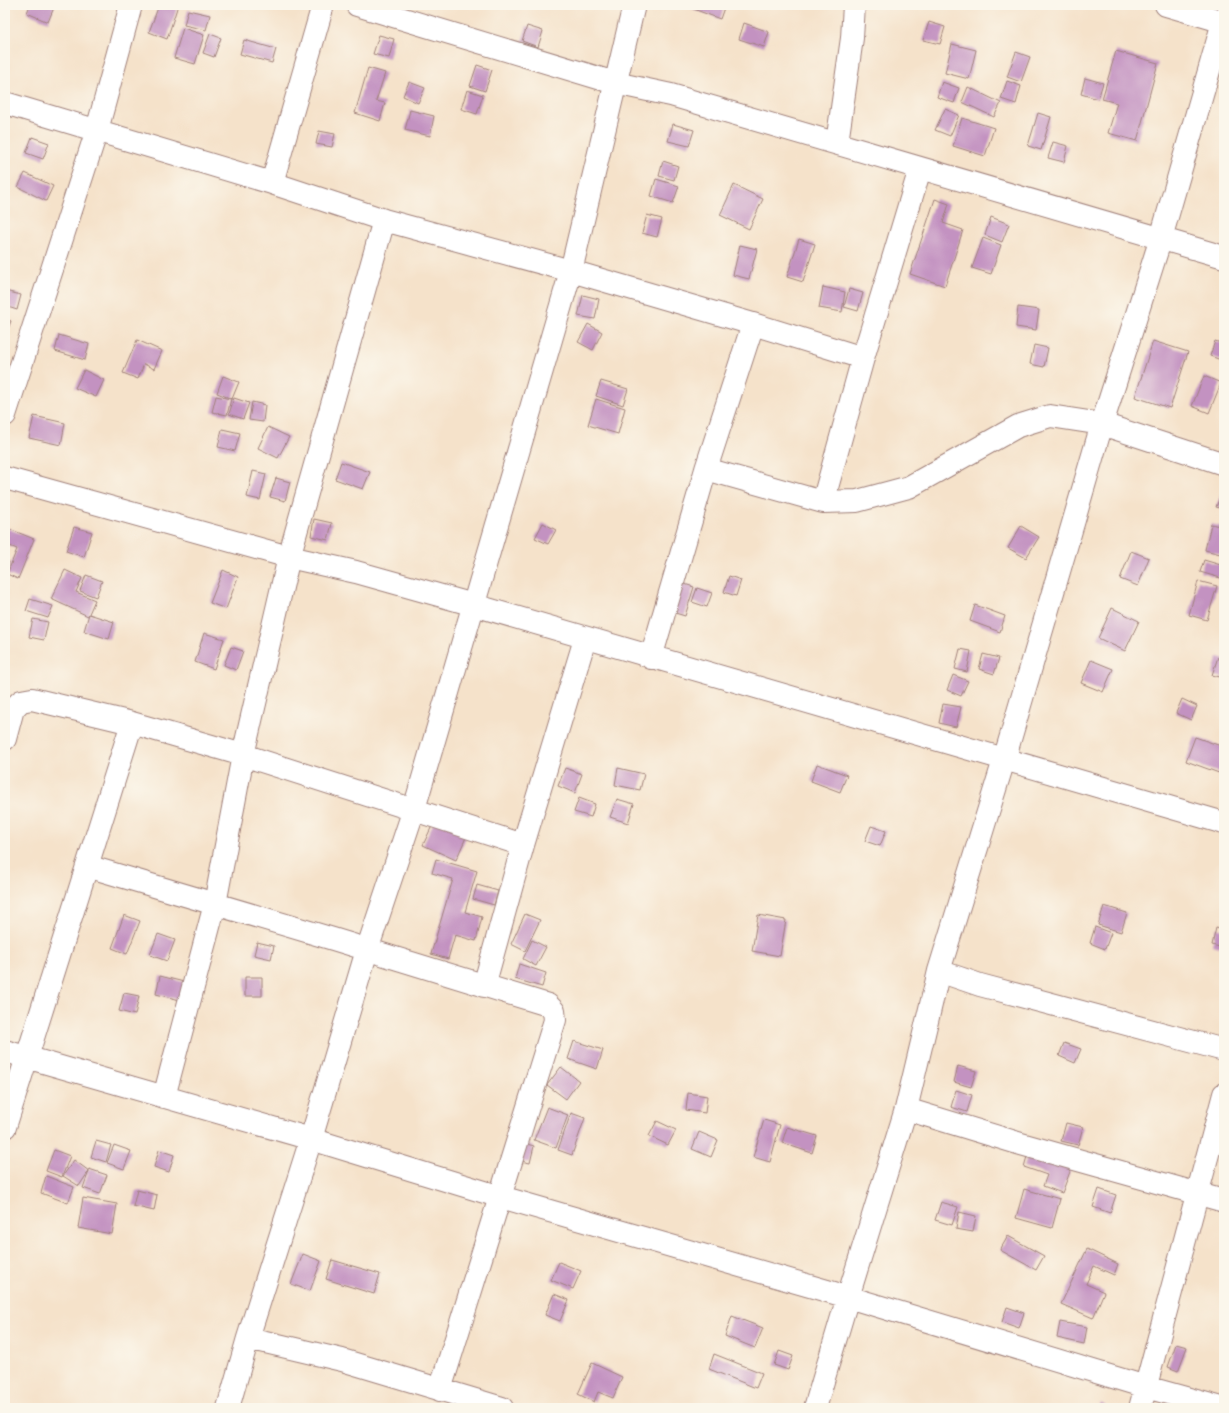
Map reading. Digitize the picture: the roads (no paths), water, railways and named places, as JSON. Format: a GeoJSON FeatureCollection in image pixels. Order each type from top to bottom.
{"type":"FeatureCollection","features":[{"type":"Feature","properties":{"kind":"street"},"geometry":{"type":"LineString","coordinates":[[5,415],[97,130],[131,5]]}},
{"type":"Feature","properties":{"kind":"street"},"geometry":{"type":"LineString","coordinates":[[272,183],[323,5]]}},
{"type":"Feature","properties":{"kind":"street"},"geometry":{"type":"LineString","coordinates":[[357,5],[615,83],[672,95],[1224,257]]}},
{"type":"Feature","properties":{"kind":"street"},"geometry":{"type":"LineString","coordinates":[[228,1408],[248,1338],[311,1139],[367,950],[414,809],[571,271],[634,5]]}},
{"type":"Feature","properties":{"kind":"street"},"geometry":{"type":"LineString","coordinates":[[837,143],[852,38],[854,5]]}},
{"type":"Feature","properties":{"kind":"street"},"geometry":{"type":"LineString","coordinates":[[815,1408],[906,1109],[939,971],[1004,760],[1102,424],[1161,238],[1224,22],[1166,5]]}},
{"type":"Feature","properties":{"kind":"street"},"geometry":{"type":"LineString","coordinates":[[5,103],[272,183],[384,220],[571,271],[863,358]]}},
{"type":"Feature","properties":{"kind":"street"},"geometry":{"type":"LineString","coordinates":[[823,502],[863,358],[920,168]]}},
{"type":"Feature","properties":{"kind":"street"},"geometry":{"type":"LineString","coordinates":[[164,1097],[215,904],[243,755],[289,557],[384,220]]}},
{"type":"Feature","properties":{"kind":"street"},"geometry":{"type":"LineString","coordinates":[[651,658],[706,469],[753,324]]}},
{"type":"Feature","properties":{"kind":"street"},"geometry":{"type":"LineString","coordinates":[[706,469],[823,502],[857,501],[909,487],[1018,426],[1050,416],[1102,424],[1224,464]]}},
{"type":"Feature","properties":{"kind":"street"},"geometry":{"type":"LineString","coordinates":[[5,478],[289,557],[356,572],[474,605],[585,639],[1224,824]]}},
{"type":"Feature","properties":{"kind":"street"},"geometry":{"type":"LineString","coordinates":[[484,986],[523,845],[585,639]]}},
{"type":"Feature","properties":{"kind":"street"},"geometry":{"type":"LineString","coordinates":[[5,739],[13,709],[21,701],[32,699],[132,723],[243,755],[523,845]]}},
{"type":"Feature","properties":{"kind":"street"},"geometry":{"type":"LineString","coordinates":[[5,1127],[132,723]]}},
{"type":"Feature","properties":{"kind":"street"},"geometry":{"type":"LineString","coordinates":[[87,866],[333,938],[367,950],[548,1005],[554,1011],[555,1020],[440,1390]]}},
{"type":"Feature","properties":{"kind":"street"},"geometry":{"type":"LineString","coordinates":[[939,971],[980,985],[1224,1050]]}},
{"type":"Feature","properties":{"kind":"street"},"geometry":{"type":"LineString","coordinates":[[5,1051],[311,1139],[500,1197],[848,1297],[1146,1387],[1222,1408]]}},
{"type":"Feature","properties":{"kind":"street"},"geometry":{"type":"LineString","coordinates":[[1140,1408],[1224,1094]]}},
{"type":"Feature","properties":{"kind":"street"},"geometry":{"type":"LineString","coordinates":[[906,1109],[1021,1144],[1224,1201]]}},
{"type":"Feature","properties":{"kind":"street"},"geometry":{"type":"LineString","coordinates":[[248,1338],[342,1360],[502,1408]]}}]}
